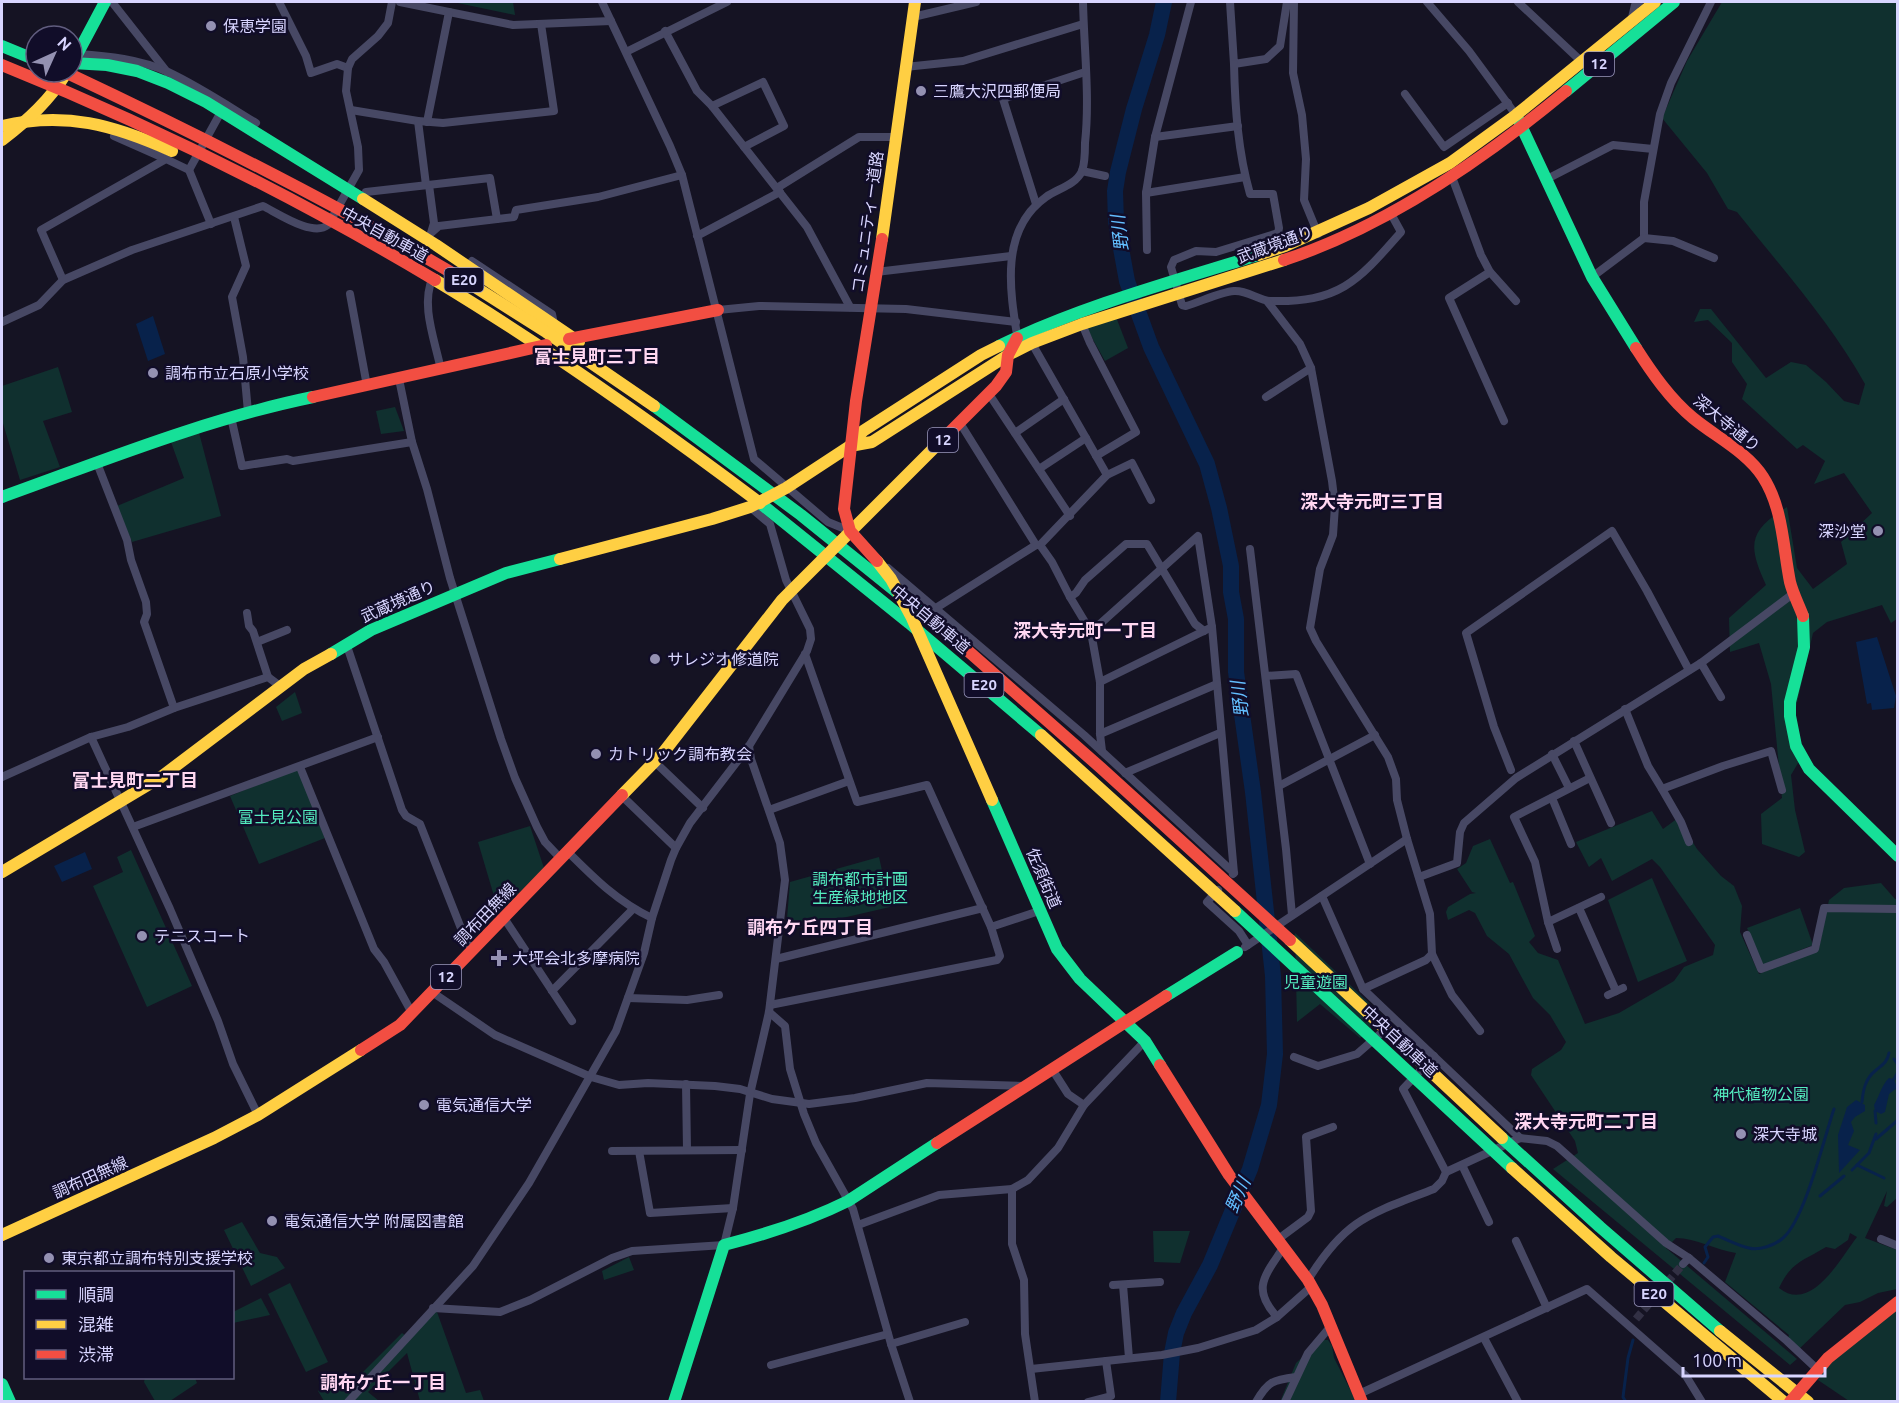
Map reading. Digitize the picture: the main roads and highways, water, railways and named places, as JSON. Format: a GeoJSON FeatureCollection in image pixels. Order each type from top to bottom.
{"type":"FeatureCollection","features":[{"type":"Feature","properties":{"kind":"main road"},"geometry":{"type":"LineString","coordinates":[[84,41],[105,2]]}},
{"type":"Feature","properties":{"kind":"main road","name":"コミュニティー道路"},"geometry":{"type":"LineString","coordinates":[[850,531],[844,508],[850,446],[915,2]]}},
{"type":"Feature","properties":{"kind":"main road","name":"武蔵境通り"},"geometry":{"type":"LineString","coordinates":[[1320,239],[1450,163],[1516,115],[1655,2]]}},
{"type":"Feature","properties":{"kind":"main road","name":"武蔵境通り"},"geometry":{"type":"LineString","coordinates":[[2,872],[121,802],[170,770],[304,669],[371,630],[506,573],[750,507],[786,488],[850,446],[863,431],[981,355],[1156,301],[1176,288],[1274,249],[1320,239],[1390,212],[1452,177],[1523,127],[1674,2]]}},
{"type":"Feature","properties":{"kind":"main road"},"geometry":{"type":"LineString","coordinates":[[2,46],[24,55]]}},
{"type":"Feature","properties":{"kind":"main road"},"geometry":{"type":"LineString","coordinates":[[84,62],[153,76],[206,102],[283,148],[497,285],[625,374],[735,455],[833,538]]}},
{"type":"Feature","properties":{"kind":"main road","name":"中央自動車道"},"geometry":{"type":"LineString","coordinates":[[2,65],[158,134],[276,193],[367,243],[483,310],[575,369],[759,502],[986,686],[1115,800],[1626,1271],[1784,1401]]}},
{"type":"Feature","properties":{"kind":"main road"},"geometry":{"type":"LineString","coordinates":[[2,78],[24,72]]}},
{"type":"Feature","properties":{"kind":"main road","name":"中央自動車道"},"geometry":{"type":"LineString","coordinates":[[84,81],[281,177],[460,278],[629,387],[833,538],[996,674],[1116,781],[1564,1194],[1773,1375],[1808,1401]]}},
{"type":"Feature","properties":{"kind":"main road"},"geometry":{"type":"LineString","coordinates":[[2,140],[35,114],[58,84]]}},
{"type":"Feature","properties":{"kind":"main road","name":"深大寺通り"},"geometry":{"type":"LineString","coordinates":[[1516,115],[1592,277],[1660,384],[1693,418],[1751,462],[1763,477],[1777,507],[1791,585],[1803,616],[1804,647],[1790,702],[1790,716],[1796,746],[1809,769],[1898,856]]}},
{"type":"Feature","properties":{"kind":"main road"},"geometry":{"type":"LineString","coordinates":[[2,126],[37,118],[60,117],[102,124],[163,147],[367,243]]}},
{"type":"Feature","properties":{"kind":"main road"},"geometry":{"type":"LineString","coordinates":[[1396,195],[1423,187],[1428,191]]}},
{"type":"Feature","properties":{"kind":"main road","name":"武蔵境通り"},"geometry":{"type":"LineString","coordinates":[[850,446],[872,442],[1053,321],[1151,289],[1176,288]]}},
{"type":"Feature","properties":{"kind":"main road"},"geometry":{"type":"LineString","coordinates":[[2,497],[248,412],[557,342],[717,310]]}},
{"type":"Feature","properties":{"kind":"main road","name":"12"},"geometry":{"type":"LineString","coordinates":[[850,531],[989,394],[1006,372],[1021,344]]}},
{"type":"Feature","properties":{"kind":"main road","name":"佐須街道"},"geometry":{"type":"LineString","coordinates":[[850,531],[891,579],[930,656],[1057,949],[1080,979],[1145,1041],[1229,1175],[1310,1283],[1361,1398]]}},
{"type":"Feature","properties":{"kind":"main road","name":"調布田無線"},"geometry":{"type":"LineString","coordinates":[[2,1235],[206,1142],[258,1115],[400,1025],[655,762],[679,735],[760,627],[791,591],[850,531]]}},
{"type":"Feature","properties":{"kind":"main road"},"geometry":{"type":"LineString","coordinates":[[674,1401],[724,1245],[790,1228],[812,1220],[848,1201],[1125,1021],[1237,952]]}},
{"type":"Feature","properties":{"kind":"main road"},"geometry":{"type":"LineString","coordinates":[[1790,1401],[1817,1369],[1898,1302]]}},
{"type":"Feature","properties":{"kind":"main road"},"geometry":{"type":"LineString","coordinates":[[2,1384],[10,1401]]}},
{"type":"Feature","properties":{"kind":"water"},"geometry":{"type":"Polygon","coordinates":[[[153,316],[165,354],[148,361],[136,324],[153,316]]]}},
{"type":"Feature","properties":{"kind":"water"},"geometry":{"type":"Polygon","coordinates":[[[1877,637],[1896,696],[1894,708],[1872,710],[1871,703],[1867,704],[1856,642],[1877,637]]]}},
{"type":"Feature","properties":{"kind":"water"},"geometry":{"type":"Polygon","coordinates":[[[85,852],[92,869],[62,882],[54,866],[85,852]]]}},
{"type":"Feature","properties":{"kind":"water"},"geometry":{"type":"Polygon","coordinates":[[[1889,1078],[1894,1079],[1897,1088],[1889,1094],[1885,1112],[1881,1114],[1875,1111],[1874,1105],[1889,1078]]]}},
{"type":"Feature","properties":{"kind":"water"},"geometry":{"type":"Polygon","coordinates":[[[1856,1100],[1865,1105],[1865,1111],[1851,1122],[1854,1131],[1848,1145],[1860,1150],[1839,1173],[1838,1135],[1847,1107],[1856,1100]]]}},
{"type":"Feature","properties":{"kind":"waterway","name":"野川"},"geometry":{"type":"LineString","coordinates":[[1164,2],[1157,35],[1134,109],[1118,172],[1115,191],[1116,221],[1127,281],[1151,347],[1207,464],[1231,566],[1231,592],[1236,619],[1236,672],[1253,792],[1273,976],[1275,1054],[1269,1105],[1250,1169],[1210,1265],[1176,1333],[1168,1402]]}},
{"type":"Feature","properties":{"kind":"waterway"},"geometry":{"type":"LineString","coordinates":[[1862,1102],[1867,1081],[1886,1062],[1889,1053]]}},
{"type":"Feature","properties":{"kind":"waterway"},"geometry":{"type":"LineString","coordinates":[[1894,1059],[1898,1065]]}},
{"type":"Feature","properties":{"kind":"waterway"},"geometry":{"type":"LineString","coordinates":[[1894,1079],[1898,1072]]}},
{"type":"Feature","properties":{"kind":"waterway"},"geometry":{"type":"LineString","coordinates":[[1704,1263],[1708,1257],[1705,1247],[1713,1237],[1718,1236],[1753,1249],[1767,1247],[1783,1238],[1799,1214],[1834,1109]]}},
{"type":"Feature","properties":{"kind":"waterway"},"geometry":{"type":"LineString","coordinates":[[1875,1111],[1876,1123]]}},
{"type":"Feature","properties":{"kind":"waterway"},"geometry":{"type":"LineString","coordinates":[[1876,1139],[1898,1120]]}},
{"type":"Feature","properties":{"kind":"waterway"},"geometry":{"type":"LineString","coordinates":[[1852,1170],[1869,1153],[1876,1134]]}},
{"type":"Feature","properties":{"kind":"waterway"},"geometry":{"type":"LineString","coordinates":[[1857,1165],[1884,1178]]}},
{"type":"Feature","properties":{"kind":"waterway"},"geometry":{"type":"LineString","coordinates":[[1820,1196],[1844,1176]]}},
{"type":"Feature","properties":{"kind":"waterway"},"geometry":{"type":"LineString","coordinates":[[1626,1402],[1623,1397],[1628,1358],[1633,1340]]}},
{"type":"Feature","properties":{"kind":"tunnel"},"geometry":{"type":"LineString","coordinates":[[1636,1319],[1683,1264]]}},
{"type":"Feature","properties":{"kind":"place","name":"保恵学園"},"geometry":{"type":"Point","coordinates":[211,26]}},
{"type":"Feature","properties":{"kind":"place","name":"三鷹大沢四郵便局"},"geometry":{"type":"Point","coordinates":[921,91]}},
{"type":"Feature","properties":{"kind":"place","name":"調布市立石原小学校"},"geometry":{"type":"Point","coordinates":[153,373]}},
{"type":"Feature","properties":{"kind":"place","name":"深沙堂"},"geometry":{"type":"Point","coordinates":[1878,531]}},
{"type":"Feature","properties":{"kind":"place","name":"サレジオ修道院"},"geometry":{"type":"Point","coordinates":[655,659]}},
{"type":"Feature","properties":{"kind":"place","name":"カトリック調布教会"},"geometry":{"type":"Point","coordinates":[596,754]}},
{"type":"Feature","properties":{"kind":"place","name":"テニスコート"},"geometry":{"type":"Point","coordinates":[142,936]}},
{"type":"Feature","properties":{"kind":"place","name":"大坪会北多摩病院"},"geometry":{"type":"Point","coordinates":[499,958]}},
{"type":"Feature","properties":{"kind":"place","name":"電気通信大学"},"geometry":{"type":"Point","coordinates":[424,1105]}},
{"type":"Feature","properties":{"kind":"place","name":"深大寺城"},"geometry":{"type":"Point","coordinates":[1741,1134]}},
{"type":"Feature","properties":{"kind":"place","name":"電気通信大学 附属図書館"},"geometry":{"type":"Point","coordinates":[272,1221]}},
{"type":"Feature","properties":{"kind":"place","name":"東京都立調布特別支援学校"},"geometry":{"type":"Point","coordinates":[49,1258]}},
{"type":"Feature","properties":{"kind":"district","name":"富士見町三丁目"},"geometry":{"type":"Point","coordinates":[597,357]}},
{"type":"Feature","properties":{"kind":"district","name":"深大寺元町三丁目"},"geometry":{"type":"Point","coordinates":[1372,502]}},
{"type":"Feature","properties":{"kind":"district","name":"深大寺元町一丁目"},"geometry":{"type":"Point","coordinates":[1085,631]}},
{"type":"Feature","properties":{"kind":"district","name":"富士見町二丁目"},"geometry":{"type":"Point","coordinates":[135,781]}},
{"type":"Feature","properties":{"kind":"district","name":"調布ケ丘四丁目"},"geometry":{"type":"Point","coordinates":[810,928]}},
{"type":"Feature","properties":{"kind":"district","name":"深大寺元町二丁目"},"geometry":{"type":"Point","coordinates":[1586,1122]}},
{"type":"Feature","properties":{"kind":"district","name":"調布ケ丘一丁目"},"geometry":{"type":"Point","coordinates":[383,1383]}},
{"type":"Feature","properties":{"kind":"park label","name":"富士見公園"},"geometry":{"type":"Point","coordinates":[278,817]}},
{"type":"Feature","properties":{"kind":"park label","name":"調布都市計画 生産緑地地区"},"geometry":{"type":"Point","coordinates":[860,888]}},
{"type":"Feature","properties":{"kind":"park label","name":"児童遊園"},"geometry":{"type":"Point","coordinates":[1316,982]}},
{"type":"Feature","properties":{"kind":"park label","name":"神代植物公園"},"geometry":{"type":"Point","coordinates":[1761,1094]}}]}
